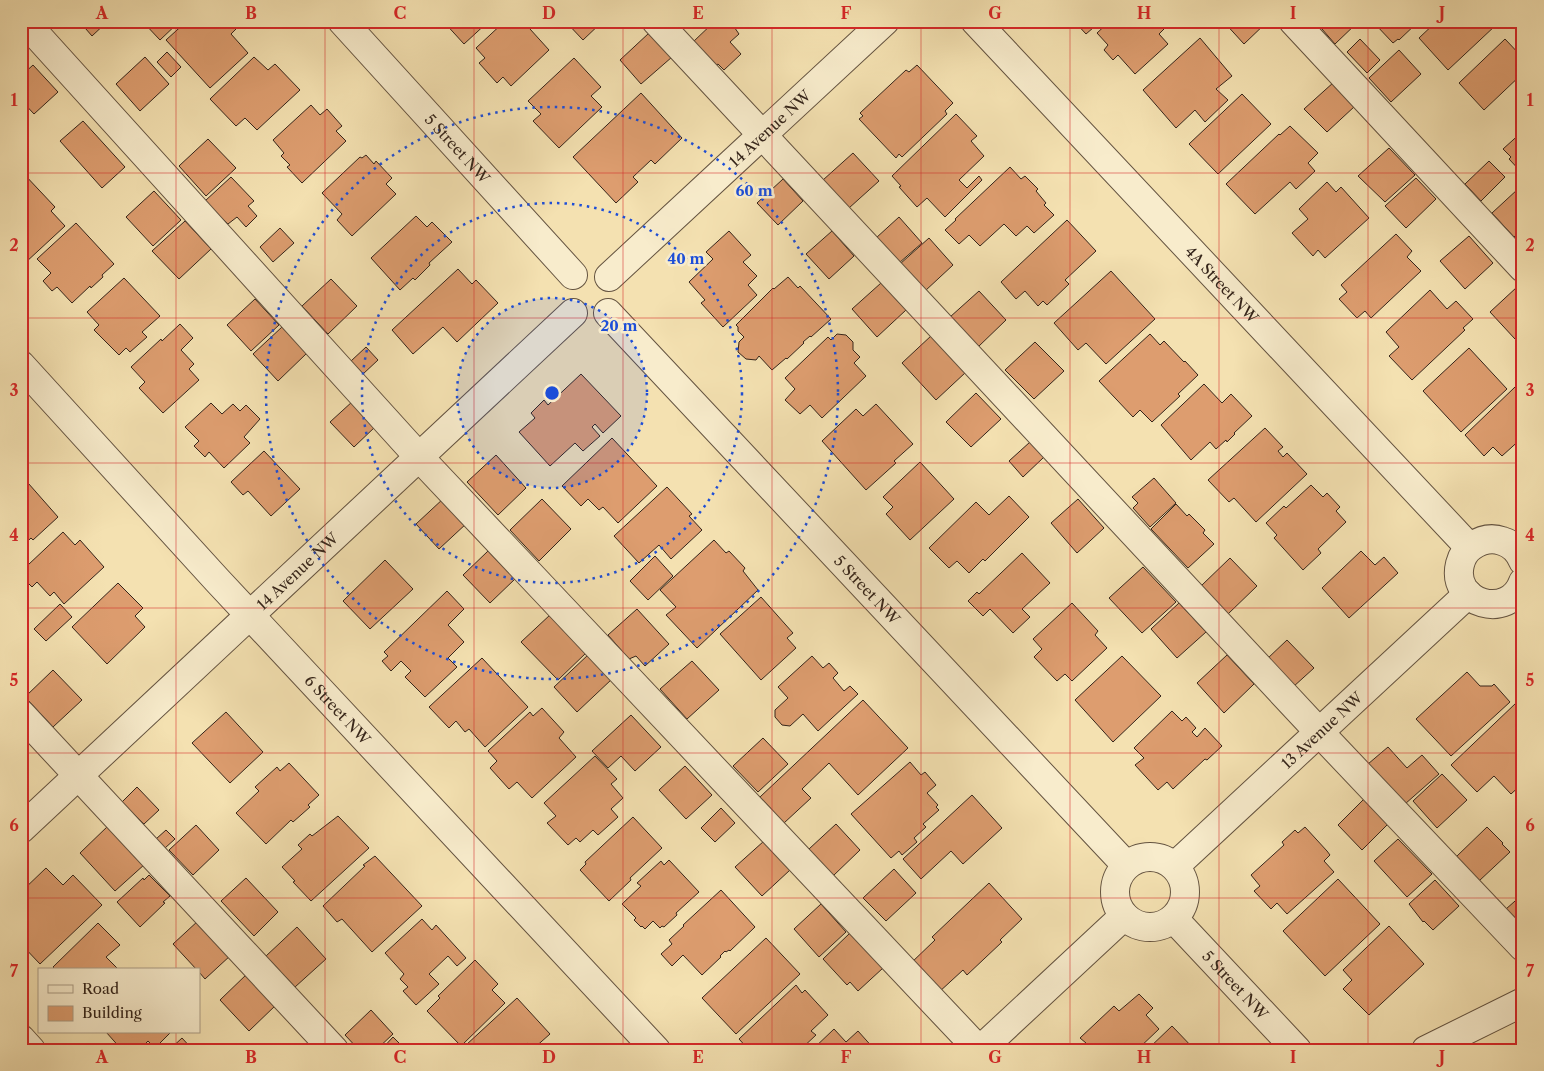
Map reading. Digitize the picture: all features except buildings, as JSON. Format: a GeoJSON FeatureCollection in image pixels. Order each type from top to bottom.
{"type":"FeatureCollection","features":[{"type":"Feature","properties":{"kind":"street"},"geometry":{"type":"LineString","coordinates":[[24,21],[419,457],[980,1050],[1124,916]]}},
{"type":"Feature","properties":{"kind":"street","name":"5 Street NW"},"geometry":{"type":"LineString","coordinates":[[342,21],[573,275]]}},
{"type":"Feature","properties":{"kind":"street"},"geometry":{"type":"LineString","coordinates":[[656,21],[1320,733],[1523,947]]}},
{"type":"Feature","properties":{"kind":"street","name":"14 Avenue NW"},"geometry":{"type":"LineString","coordinates":[[609,277],[885,21]]}},
{"type":"Feature","properties":{"kind":"street","name":"4A Street NW"},"geometry":{"type":"LineString","coordinates":[[975,21],[1469,547]]}},
{"type":"Feature","properties":{"kind":"street"},"geometry":{"type":"LineString","coordinates":[[1293,21],[1523,268]]}},
{"type":"Feature","properties":{"kind":"street"},"geometry":{"type":"LineString","coordinates":[[595,269],[609,277],[616,291],[613,306],[608,313],[595,320],[587,320],[573,313],[568,307],[565,290],[573,275],[580,271],[595,269]]}},
{"type":"Feature","properties":{"kind":"street","name":"14 Avenue NW"},"geometry":{"type":"LineString","coordinates":[[21,829],[573,313]]}},
{"type":"Feature","properties":{"kind":"street","name":"5 Street NW"},"geometry":{"type":"LineString","coordinates":[[608,313],[1126,865]]}},
{"type":"Feature","properties":{"kind":"street","name":"6 Street NW"},"geometry":{"type":"LineString","coordinates":[[21,365],[250,615],[656,1050]]}},
{"type":"Feature","properties":{"kind":"street"},"geometry":{"type":"LineString","coordinates":[[1520,594],[1506,601],[1485,604],[1468,594],[1463,587],[1459,570],[1464,554],[1469,547],[1488,539],[1499,540],[1521,552]]}},
{"type":"Feature","properties":{"kind":"street","name":"13 Avenue NW"},"geometry":{"type":"LineString","coordinates":[[1175,866],[1468,594]]}},
{"type":"Feature","properties":{"kind":"street"},"geometry":{"type":"LineString","coordinates":[[21,714],[334,1050]]}},
{"type":"Feature","properties":{"kind":"street"},"geometry":{"type":"LineString","coordinates":[[1146,856],[1167,860],[1175,866],[1182,876],[1186,887],[1181,910],[1174,919],[1154,927],[1143,927],[1132,923],[1124,916],[1114,896],[1119,874],[1126,865],[1146,856]]}},
{"type":"Feature","properties":{"kind":"street","name":"5 Street NW"},"geometry":{"type":"LineString","coordinates":[[1174,919],[1297,1050]]}},
{"type":"Feature","properties":{"kind":"street"},"geometry":{"type":"LineString","coordinates":[[1426,1050],[1523,1002]]}},
{"type":"Feature","properties":{"kind":"street"},"geometry":{"type":"LineString","coordinates":[[21,1039],[31,1050]]}}]}
